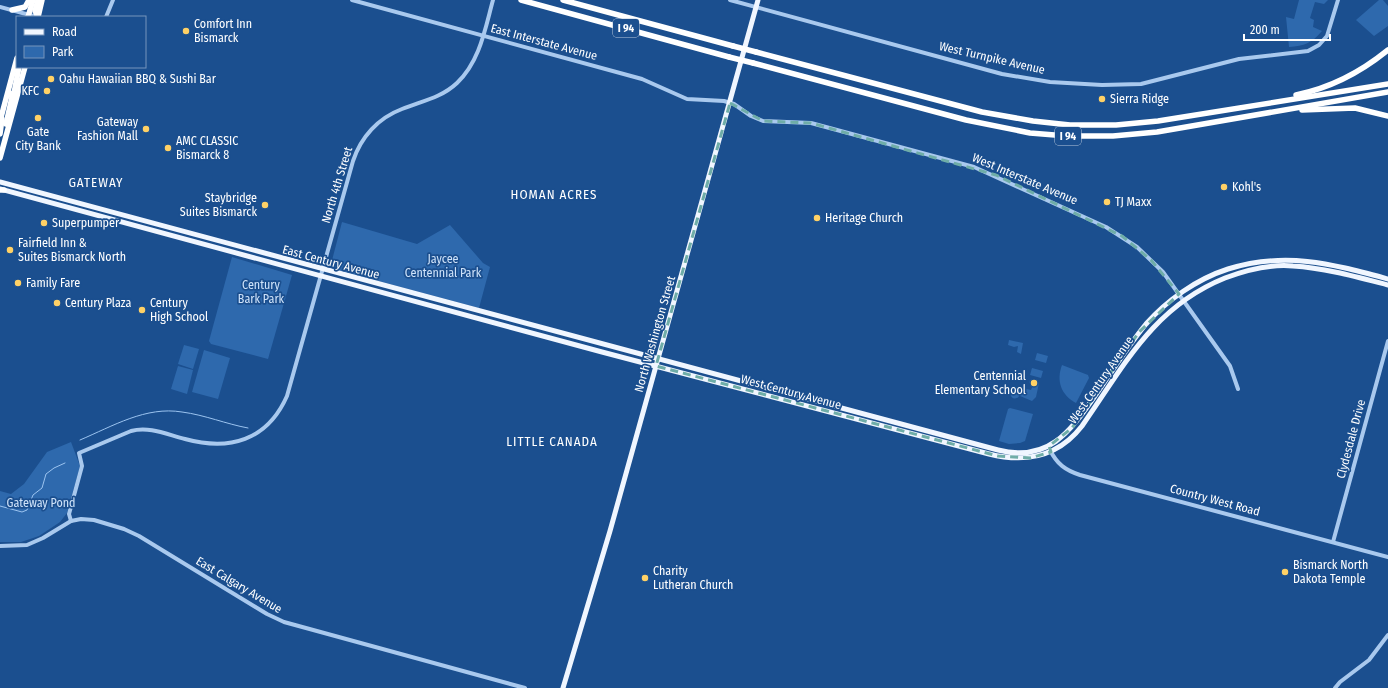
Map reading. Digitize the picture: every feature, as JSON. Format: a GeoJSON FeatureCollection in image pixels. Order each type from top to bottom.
{"type":"FeatureCollection","features":[{"type":"Feature","properties":{"kind":"highway"},"geometry":{"type":"LineString","coordinates":[[12,10],[25,7],[29,0]]}},
{"type":"Feature","properties":{"kind":"highway"},"geometry":{"type":"LineString","coordinates":[[29,16],[33,0]]}},
{"type":"Feature","properties":{"kind":"highway","name":"I 94"},"geometry":{"type":"LineString","coordinates":[[521,0],[966,120],[1007,129],[1047,135],[1085,137],[1141,134],[1272,113],[1388,92]]}},
{"type":"Feature","properties":{"kind":"highway","name":"I 94"},"geometry":{"type":"LineString","coordinates":[[563,0],[961,107],[1018,119],[1091,125],[1127,124],[1180,118],[1388,84]]}},
{"type":"Feature","properties":{"kind":"highway"},"geometry":{"type":"LineString","coordinates":[[38,16],[41,1]]}},
{"type":"Feature","properties":{"kind":"highway"},"geometry":{"type":"LineString","coordinates":[[1180,118],[1298,95],[1322,88],[1356,73],[1388,50]]}},
{"type":"Feature","properties":{"kind":"highway"},"geometry":{"type":"LineString","coordinates":[[0,121],[16,62]]}},
{"type":"Feature","properties":{"kind":"highway"},"geometry":{"type":"LineString","coordinates":[[20,68],[20,85]]}},
{"type":"Feature","properties":{"kind":"highway"},"geometry":{"type":"LineString","coordinates":[[2,150],[12,94],[14,93],[20,68]]}},
{"type":"Feature","properties":{"kind":"highway"},"geometry":{"type":"LineString","coordinates":[[0,158],[25,68]]}},
{"type":"Feature","properties":{"kind":"highway"},"geometry":{"type":"LineString","coordinates":[[1272,113],[1356,108],[1388,116]]}},
{"type":"Feature","properties":{"kind":"highway"},"geometry":{"type":"LineString","coordinates":[[0,134],[2,113]]}},
{"type":"Feature","properties":{"kind":"main road","name":"North Washington Street"},"geometry":{"type":"LineString","coordinates":[[567,688],[571,667],[757,3]]}},
{"type":"Feature","properties":{"kind":"main road","name":"East Century Avenue"},"geometry":{"type":"LineString","coordinates":[[0,182],[658,360]]}},
{"type":"Feature","properties":{"kind":"main road"},"geometry":{"type":"LineString","coordinates":[[0,182],[32,194],[51,196]]}},
{"type":"Feature","properties":{"kind":"main road","name":"East Century Avenue"},"geometry":{"type":"LineString","coordinates":[[1,190],[656,366]]}},
{"type":"Feature","properties":{"kind":"main road","name":"West Century Avenue"},"geometry":{"type":"LineString","coordinates":[[658,360],[1002,451],[1022,452],[1049,446],[1060,440],[1072,428],[1139,332],[1156,314],[1179,294],[1204,279],[1227,269],[1276,260],[1306,260],[1331,264],[1388,279]]}},
{"type":"Feature","properties":{"kind":"main road","name":"West Century Avenue"},"geometry":{"type":"LineString","coordinates":[[656,366],[998,456],[1024,459],[1051,452],[1076,433],[1144,337],[1162,316],[1183,300],[1210,284],[1250,270],[1276,266],[1292,266],[1332,271],[1388,285]]}},
{"type":"Feature","properties":{"kind":"main road","name":"North Washington Street"},"geometry":{"type":"LineString","coordinates":[[563,688],[571,667]]}},
{"type":"Feature","properties":{"kind":"street"},"geometry":{"type":"LineString","coordinates":[[106,16],[113,0]]}},
{"type":"Feature","properties":{"kind":"street","name":"East Interstate Avenue"},"geometry":{"type":"LineString","coordinates":[[352,0],[642,79],[687,99],[730,103]]}},
{"type":"Feature","properties":{"kind":"street","name":"North 4th Street"},"geometry":{"type":"LineString","coordinates":[[71,521],[69,514],[82,466],[79,453],[136,430],[148,430],[208,444],[228,444],[247,438],[265,427],[276,415],[287,396],[353,161],[362,140],[375,126],[389,115],[403,108],[434,99],[453,86],[472,64],[483,36],[493,0]]}},
{"type":"Feature","properties":{"kind":"street","name":"West Turnpike Avenue"},"geometry":{"type":"LineString","coordinates":[[730,0],[757,3],[1002,74],[1050,82],[1102,85],[1141,84],[1239,59],[1308,51],[1319,45],[1328,34],[1338,0]]}},
{"type":"Feature","properties":{"kind":"street"},"geometry":{"type":"LineString","coordinates":[[0,6],[29,16]]}},
{"type":"Feature","properties":{"kind":"street","name":"West Interstate Avenue"},"geometry":{"type":"LineString","coordinates":[[730,103],[763,121],[812,123],[965,164],[996,176],[1117,233],[1151,260],[1179,294],[1230,366],[1238,389]]}},
{"type":"Feature","properties":{"kind":"street","name":"Clydesdale Drive"},"geometry":{"type":"LineString","coordinates":[[1333,542],[1388,341]]}},
{"type":"Feature","properties":{"kind":"street","name":"Country West Road"},"geometry":{"type":"LineString","coordinates":[[1049,446],[1051,452],[1062,467],[1080,475],[1388,557]]}},
{"type":"Feature","properties":{"kind":"street","name":"East Calgary Avenue"},"geometry":{"type":"LineString","coordinates":[[0,546],[30,544],[71,521],[81,519],[94,520],[134,533],[267,614],[284,622],[525,688]]}},
{"type":"Feature","properties":{"kind":"street"},"geometry":{"type":"LineString","coordinates":[[1335,688],[1340,682],[1369,660],[1388,635]]}},
{"type":"Feature","properties":{"kind":"highlighted area"},"geometry":{"type":"Polygon","coordinates":[[[730,103],[763,121],[811,123],[996,175],[1122,236],[1151,260],[1179,294],[1139,332],[1072,428],[1049,446],[1051,452],[1030,458],[998,456],[656,366],[730,103]]]}},
{"type":"Feature","properties":{"kind":"green space"},"geometry":{"type":"Polygon","coordinates":[[[1299,0],[1328,0],[1324,4],[1315,2],[1310,18],[1314,20],[1313,27],[1322,31],[1307,43],[1289,47],[1286,17],[1294,19],[1299,0]]]}},
{"type":"Feature","properties":{"kind":"green space"},"geometry":{"type":"Polygon","coordinates":[[[1379,0],[1383,0],[1388,6],[1388,26],[1374,36],[1356,20],[1379,0]]]}},
{"type":"Feature","properties":{"kind":"green space","name":"Jaycee Centennial Park"},"geometry":{"type":"Polygon","coordinates":[[[342,222],[417,244],[450,225],[483,263],[490,267],[479,308],[330,268],[342,222]]]}},
{"type":"Feature","properties":{"kind":"green space","name":"Century Bark Park"},"geometry":{"type":"Polygon","coordinates":[[[232,257],[292,275],[268,359],[211,344],[209,341],[232,257]]]}},
{"type":"Feature","properties":{"kind":"green space"},"geometry":{"type":"Polygon","coordinates":[[[1009,340],[1023,343],[1021,354],[1017,352],[1018,346],[1014,347],[1008,345],[1009,340]]]}},
{"type":"Feature","properties":{"kind":"green space"},"geometry":{"type":"Polygon","coordinates":[[[184,345],[199,349],[193,369],[178,364],[184,345]]]}},
{"type":"Feature","properties":{"kind":"green space"},"geometry":{"type":"Polygon","coordinates":[[[204,350],[230,358],[218,399],[192,392],[204,350]]]}},
{"type":"Feature","properties":{"kind":"green space"},"geometry":{"type":"Polygon","coordinates":[[[1037,353],[1048,356],[1046,363],[1035,360],[1037,353]]]}},
{"type":"Feature","properties":{"kind":"green space"},"geometry":{"type":"Polygon","coordinates":[[[1062,365],[1088,375],[1089,378],[1076,403],[1063,392],[1061,387],[1060,371],[1062,365]]]}},
{"type":"Feature","properties":{"kind":"green space"},"geometry":{"type":"Polygon","coordinates":[[[178,366],[193,370],[187,394],[171,389],[178,366]]]}},
{"type":"Feature","properties":{"kind":"green space"},"geometry":{"type":"Polygon","coordinates":[[[1032,368],[1043,371],[1041,378],[1030,375],[1032,368]]]}},
{"type":"Feature","properties":{"kind":"green space"},"geometry":{"type":"Polygon","coordinates":[[[1035,379],[1039,383],[1036,397],[1032,401],[1020,396],[1022,388],[1031,390],[1033,385],[1029,383],[1030,380],[1035,379]]]}},
{"type":"Feature","properties":{"kind":"green space"},"geometry":{"type":"Polygon","coordinates":[[[1015,389],[1020,394],[1015,399],[1010,394],[1015,389]]]}},
{"type":"Feature","properties":{"kind":"green space"},"geometry":{"type":"Polygon","coordinates":[[[1010,408],[1033,414],[1025,441],[1020,443],[1009,444],[999,441],[1008,409],[1010,408]]]}},
{"type":"Feature","properties":{"kind":"green space","name":"Gateway Pond"},"geometry":{"type":"Polygon","coordinates":[[[71,442],[80,466],[67,513],[60,522],[39,536],[21,542],[0,542],[0,491],[11,494],[24,484],[47,452],[71,442]]]}},
{"type":"Feature","properties":{"kind":"waterway"},"geometry":{"type":"LineString","coordinates":[[80,440],[130,418],[156,412],[169,411],[191,413],[248,428]]}},
{"type":"Feature","properties":{"kind":"waterway"},"geometry":{"type":"LineString","coordinates":[[0,506],[22,512],[27,510],[33,495],[42,488],[46,474],[65,463]]}},
{"type":"Feature","properties":{"kind":"place","name":"Comfort Inn Bismarck"},"geometry":{"type":"Point","coordinates":[186,31]}},
{"type":"Feature","properties":{"kind":"place","name":"Oahu Hawaiian BBQ & Sushi Bar"},"geometry":{"type":"Point","coordinates":[51,79]}},
{"type":"Feature","properties":{"kind":"place","name":"KFC"},"geometry":{"type":"Point","coordinates":[47,91]}},
{"type":"Feature","properties":{"kind":"place","name":"Sierra Ridge"},"geometry":{"type":"Point","coordinates":[1102,99]}},
{"type":"Feature","properties":{"kind":"place","name":"Gate City Bank"},"geometry":{"type":"Point","coordinates":[38,118]}},
{"type":"Feature","properties":{"kind":"place","name":"Gateway Fashion Mall"},"geometry":{"type":"Point","coordinates":[146,129]}},
{"type":"Feature","properties":{"kind":"place","name":"AMC CLASSIC Bismarck 8"},"geometry":{"type":"Point","coordinates":[168,148]}},
{"type":"Feature","properties":{"kind":"place","name":"Kohl's"},"geometry":{"type":"Point","coordinates":[1224,187]}},
{"type":"Feature","properties":{"kind":"place","name":"TJ Maxx"},"geometry":{"type":"Point","coordinates":[1107,202]}},
{"type":"Feature","properties":{"kind":"place","name":"Staybridge Suites Bismarck"},"geometry":{"type":"Point","coordinates":[265,205]}},
{"type":"Feature","properties":{"kind":"place","name":"Heritage Church"},"geometry":{"type":"Point","coordinates":[817,218]}},
{"type":"Feature","properties":{"kind":"place","name":"Superpumper"},"geometry":{"type":"Point","coordinates":[44,223]}},
{"type":"Feature","properties":{"kind":"place","name":"Fairfield Inn & Suites Bismarck North"},"geometry":{"type":"Point","coordinates":[10,250]}},
{"type":"Feature","properties":{"kind":"place","name":"Family Fare"},"geometry":{"type":"Point","coordinates":[18,283]}},
{"type":"Feature","properties":{"kind":"place","name":"Century Plaza"},"geometry":{"type":"Point","coordinates":[57,303]}},
{"type":"Feature","properties":{"kind":"place","name":"Century High School"},"geometry":{"type":"Point","coordinates":[142,310]}},
{"type":"Feature","properties":{"kind":"place","name":"Centennial Elementary School"},"geometry":{"type":"Point","coordinates":[1034,383]}},
{"type":"Feature","properties":{"kind":"place","name":"Bismarck North Dakota Temple"},"geometry":{"type":"Point","coordinates":[1285,572]}},
{"type":"Feature","properties":{"kind":"place","name":"Charity Lutheran Church"},"geometry":{"type":"Point","coordinates":[645,578]}},
{"type":"Feature","properties":{"kind":"district","name":"GATEWAY"},"geometry":{"type":"Point","coordinates":[96,182]}},
{"type":"Feature","properties":{"kind":"district","name":"HOMAN ACRES"},"geometry":{"type":"Point","coordinates":[554,194]}},
{"type":"Feature","properties":{"kind":"district","name":"LITTLE CANADA"},"geometry":{"type":"Point","coordinates":[552,441]}}]}
